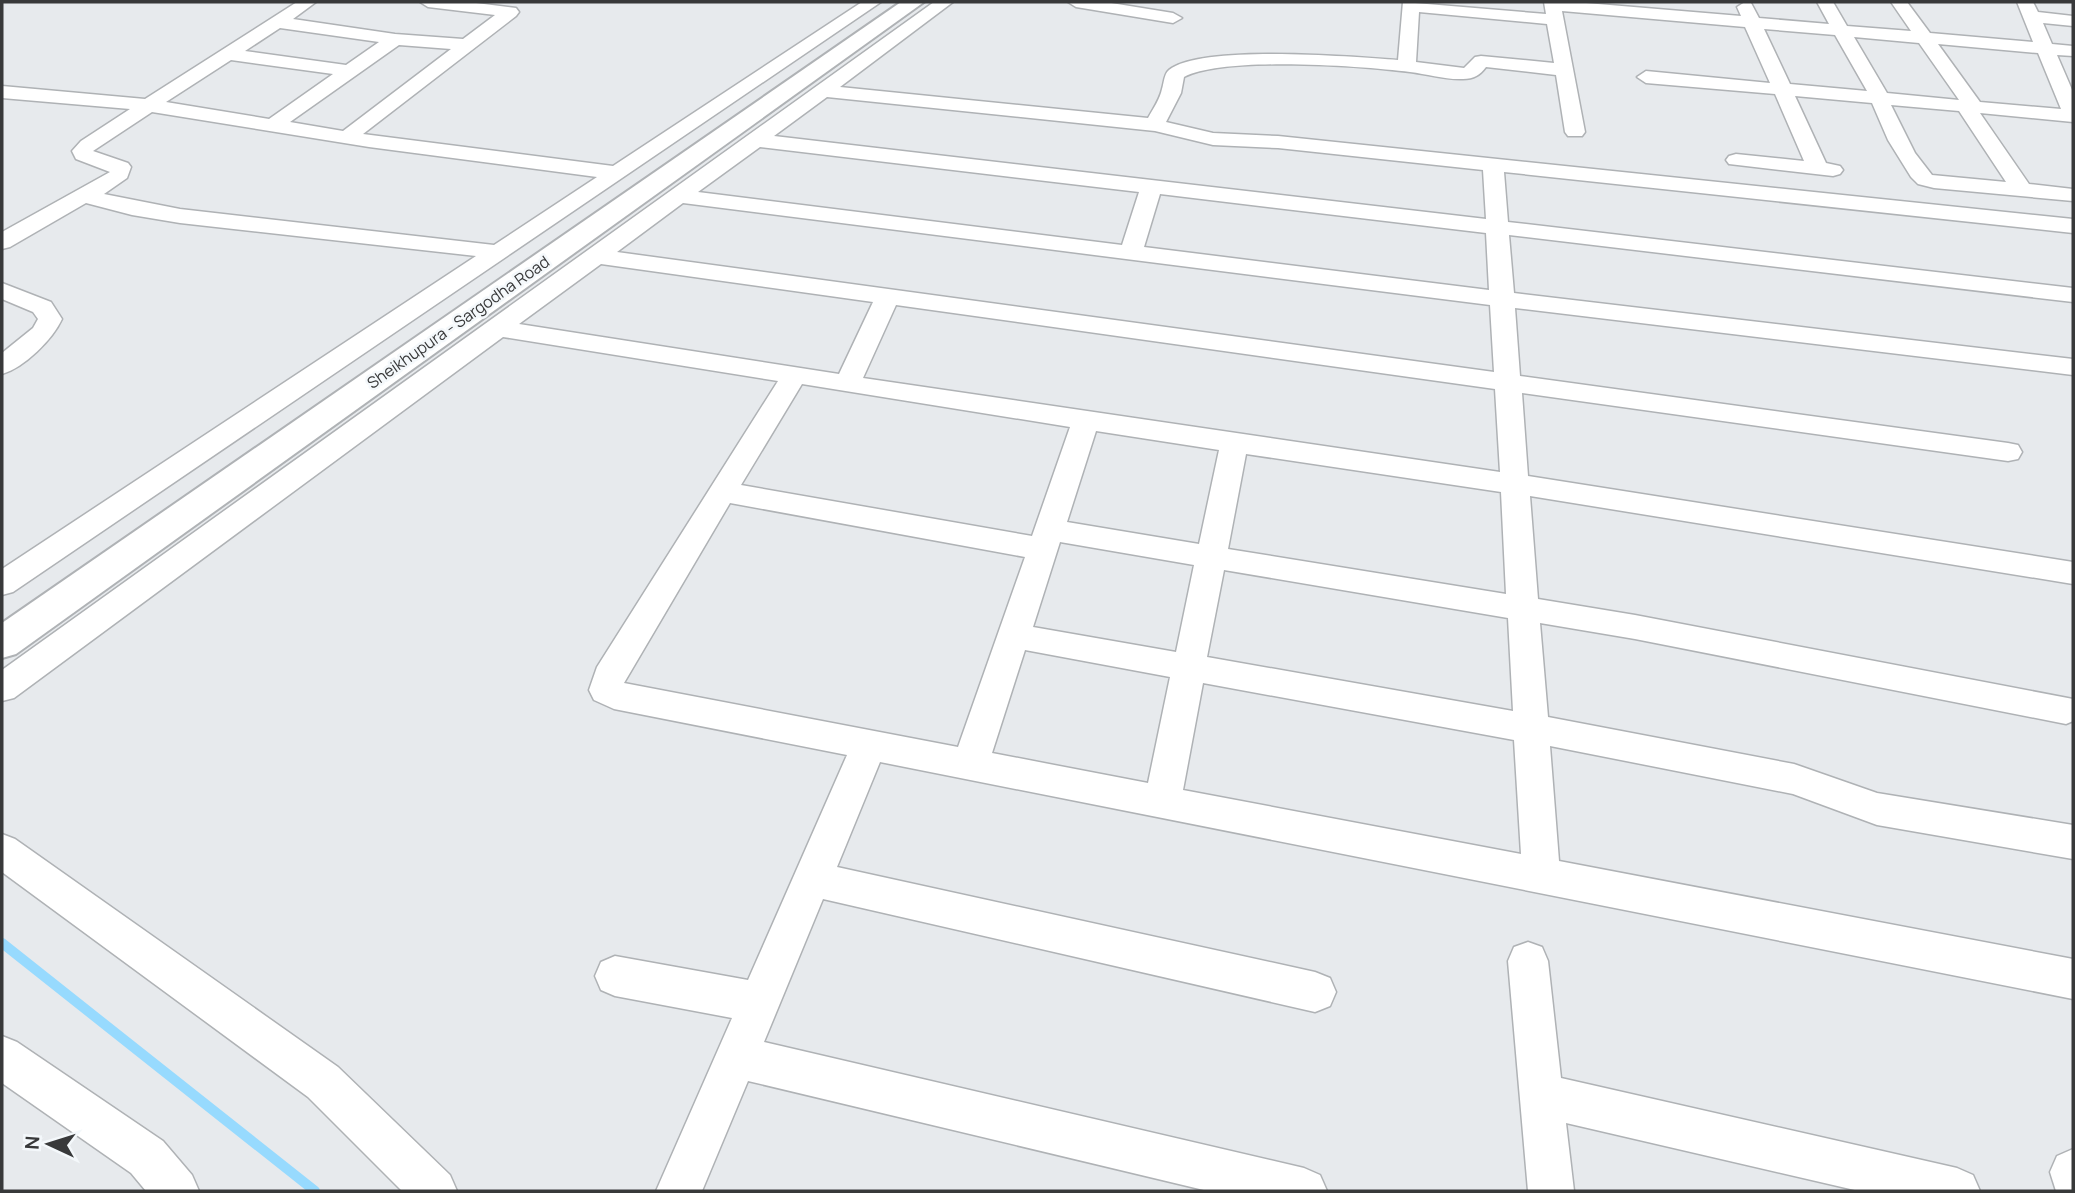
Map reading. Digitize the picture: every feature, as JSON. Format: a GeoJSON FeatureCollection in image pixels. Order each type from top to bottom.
{"type":"FeatureCollection","features":[{"type":"Feature","properties":{"kind":"highway","name":"Sheikhupura - Sargodha Road"},"geometry":{"type":"LineString","coordinates":[[2,613],[892,2]]}},
{"type":"Feature","properties":{"kind":"highway","name":"Sheikhupura - Sargodha Road"},"geometry":{"type":"LineString","coordinates":[[2,643],[914,2]]}},
{"type":"Feature","properties":{"kind":"street"},"geometry":{"type":"LineString","coordinates":[[2,243],[59,207],[86,195],[122,170],[115,164],[83,155],[82,151],[146,106],[308,2]]}},
{"type":"Feature","properties":{"kind":"street"},"geometry":{"type":"LineString","coordinates":[[347,137],[510,12],[473,5],[428,2]]}},
{"type":"Feature","properties":{"kind":"street"},"geometry":{"type":"LineString","coordinates":[[2,584],[873,2]]}},
{"type":"Feature","properties":{"kind":"street"},"geometry":{"type":"LineString","coordinates":[[2,688],[945,2]]}},
{"type":"Feature","properties":{"kind":"street"},"geometry":{"type":"LineString","coordinates":[[1076,2],[1173,18]]}},
{"type":"Feature","properties":{"kind":"street"},"geometry":{"type":"LineString","coordinates":[[1736,160],[1825,169],[1781,89],[1742,2]]}},
{"type":"Feature","properties":{"kind":"street"},"geometry":{"type":"LineString","coordinates":[[1825,2],[1880,98],[1886,121],[1923,178],[1931,182],[2073,195]]}},
{"type":"Feature","properties":{"kind":"street"},"geometry":{"type":"LineString","coordinates":[[1899,2],[1970,106],[2022,190]]}},
{"type":"Feature","properties":{"kind":"street"},"geometry":{"type":"LineString","coordinates":[[1407,66],[1411,4],[1554,9],[1752,23],[2073,51]]}},
{"type":"Feature","properties":{"kind":"street"},"geometry":{"type":"LineString","coordinates":[[272,125],[350,71],[403,40],[473,5]]}},
{"type":"Feature","properties":{"kind":"street"},"geometry":{"type":"LineString","coordinates":[[1554,9],[1575,132]]}},
{"type":"Feature","properties":{"kind":"street"},"geometry":{"type":"LineString","coordinates":[[2028,9],[2073,21]]}},
{"type":"Feature","properties":{"kind":"street"},"geometry":{"type":"LineString","coordinates":[[1646,77],[2073,115],[2066,82],[2045,49],[2028,9]]}},
{"type":"Feature","properties":{"kind":"street"},"geometry":{"type":"LineString","coordinates":[[275,22],[403,40],[468,45]]}},
{"type":"Feature","properties":{"kind":"street"},"geometry":{"type":"LineString","coordinates":[[226,54],[350,71]]}},
{"type":"Feature","properties":{"kind":"street"},"geometry":{"type":"LineString","coordinates":[[1155,125],[1171,93],[1172,78],[1187,68],[1222,62],[1285,59],[1407,66],[1464,74],[1472,72],[1478,63],[1494,61],[1565,70]]}},
{"type":"Feature","properties":{"kind":"street"},"geometry":{"type":"LineString","coordinates":[[822,91],[1155,125],[1213,139],[1279,142],[2073,226]]}},
{"type":"Feature","properties":{"kind":"street"},"geometry":{"type":"LineString","coordinates":[[2,92],[146,106],[347,137],[617,173]]}},
{"type":"Feature","properties":{"kind":"street"},"geometry":{"type":"LineString","coordinates":[[755,139],[2073,295]]}},
{"type":"Feature","properties":{"kind":"street"},"geometry":{"type":"LineString","coordinates":[[1768,163],[1781,195]]}},
{"type":"Feature","properties":{"kind":"street"},"geometry":{"type":"LineString","coordinates":[[1493,164],[1541,876]]}},
{"type":"Feature","properties":{"kind":"street"},"geometry":{"type":"LineString","coordinates":[[1131,252],[1152,186]]}},
{"type":"Feature","properties":{"kind":"street"},"geometry":{"type":"LineString","coordinates":[[86,195],[132,208],[180,216],[499,252]]}},
{"type":"Feature","properties":{"kind":"street"},"geometry":{"type":"LineString","coordinates":[[677,196],[1793,335],[2073,367]]}},
{"type":"Feature","properties":{"kind":"street"},"geometry":{"type":"LineString","coordinates":[[594,256],[2008,452]]}},
{"type":"Feature","properties":{"kind":"street"},"geometry":{"type":"LineString","coordinates":[[2,290],[42,307],[50,319],[44,332],[2,366]]}},
{"type":"Feature","properties":{"kind":"street"},"geometry":{"type":"LineString","coordinates":[[848,382],[888,296]]}},
{"type":"Feature","properties":{"kind":"street"},"geometry":{"type":"LineString","coordinates":[[495,328],[1086,421],[1515,484],[2073,573]]}},
{"type":"Feature","properties":{"kind":"street"},"geometry":{"type":"LineString","coordinates":[[795,374],[609,676],[606,690],[622,698],[2073,979]]}},
{"type":"Feature","properties":{"kind":"street"},"geometry":{"type":"LineString","coordinates":[[970,765],[1086,421]]}},
{"type":"Feature","properties":{"kind":"street"},"geometry":{"type":"LineString","coordinates":[[1162,802],[1234,442]]}},
{"type":"Feature","properties":{"kind":"street"},"geometry":{"type":"LineString","coordinates":[[723,492],[1046,539],[1212,557],[1635,627],[2066,710]]}},
{"type":"Feature","properties":{"kind":"street"},"geometry":{"type":"LineString","coordinates":[[1014,636],[1757,770],[1794,779],[1877,809],[2073,842]]}},
{"type":"Feature","properties":{"kind":"street"},"geometry":{"type":"LineString","coordinates":[[678,1191],[869,746]]}},
{"type":"Feature","properties":{"kind":"street"},"geometry":{"type":"LineString","coordinates":[[2,851],[323,1082],[434,1191]]}},
{"type":"Feature","properties":{"kind":"street"},"geometry":{"type":"LineString","coordinates":[[813,879],[1315,992]]}},
{"type":"Feature","properties":{"kind":"street"},"geometry":{"type":"LineString","coordinates":[[1528,961],[1551,1191]]}},
{"type":"Feature","properties":{"kind":"street"},"geometry":{"type":"LineString","coordinates":[[615,976],[760,1003]]}},
{"type":"Feature","properties":{"kind":"street"},"geometry":{"type":"LineString","coordinates":[[2,1057],[147,1157],[176,1191]]}},
{"type":"Feature","properties":{"kind":"street"},"geometry":{"type":"LineString","coordinates":[[736,1057],[1304,1191]]}},
{"type":"Feature","properties":{"kind":"street"},"geometry":{"type":"LineString","coordinates":[[1541,1095],[1957,1191]]}},
{"type":"Feature","properties":{"kind":"waterway"},"geometry":{"type":"LineString","coordinates":[[2,943],[315,1191]]}}]}
